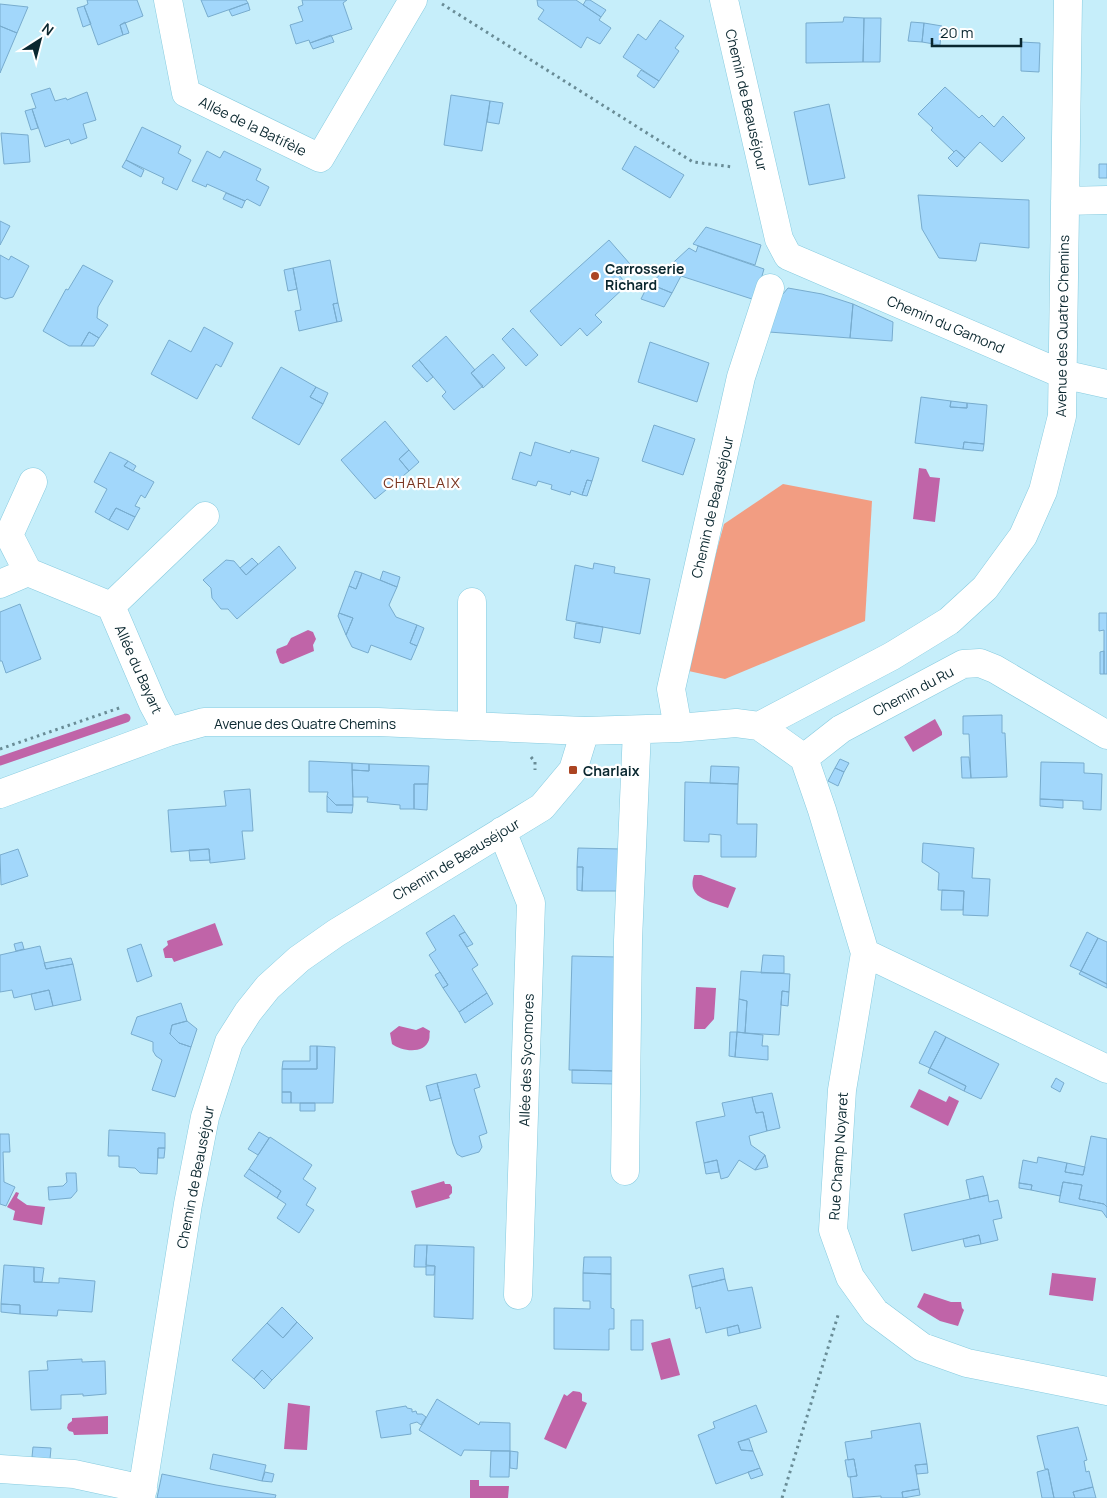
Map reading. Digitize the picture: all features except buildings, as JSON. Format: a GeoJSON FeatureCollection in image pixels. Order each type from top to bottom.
{"type":"FeatureCollection","features":[{"type":"Feature","properties":{"kind":"street","name":"Allée de la Batifèle"},"geometry":{"type":"LineString","coordinates":[[168,0],[186,93],[320,158],[413,0]]}},
{"type":"Feature","properties":{"kind":"street","name":"Chemin de Beauséjour"},"geometry":{"type":"LineString","coordinates":[[724,0],[779,239],[788,256]]}},
{"type":"Feature","properties":{"kind":"street","name":"Avenue des Quatre Chemins"},"geometry":{"type":"LineString","coordinates":[[0,794],[168,732],[204,722],[378,722],[585,731],[678,728],[736,723],[759,726],[892,656],[949,621],[985,588],[1023,536],[1043,491],[1062,416],[1068,0]]}},
{"type":"Feature","properties":{"kind":"street"},"geometry":{"type":"LineString","coordinates":[[1065,201],[1107,200]]}},
{"type":"Feature","properties":{"kind":"street","name":"Chemin du Gamond"},"geometry":{"type":"LineString","coordinates":[[788,256],[1062,374],[1107,384]]}},
{"type":"Feature","properties":{"kind":"street","name":"Chemin de Beauséjour"},"geometry":{"type":"LineString","coordinates":[[678,728],[671,689],[741,377],[770,288]]}},
{"type":"Feature","properties":{"kind":"street"},"geometry":{"type":"LineString","coordinates":[[33,482],[9,535],[28,572],[111,606],[205,516]]}},
{"type":"Feature","properties":{"kind":"street"},"geometry":{"type":"LineString","coordinates":[[0,584],[28,572]]}},
{"type":"Feature","properties":{"kind":"street"},"geometry":{"type":"LineString","coordinates":[[472,602],[472,726]]}},
{"type":"Feature","properties":{"kind":"street","name":"Allée du Bayart"},"geometry":{"type":"LineString","coordinates":[[111,606],[153,704],[168,732]]}},
{"type":"Feature","properties":{"kind":"street","name":"Chemin du Ru"},"geometry":{"type":"LineString","coordinates":[[804,758],[841,729],[963,664],[980,664],[995,669],[1107,735]]}},
{"type":"Feature","properties":{"kind":"street"},"geometry":{"type":"LineString","coordinates":[[822,692],[841,729]]}},
{"type":"Feature","properties":{"kind":"street"},"geometry":{"type":"LineString","coordinates":[[759,726],[804,758]]}},
{"type":"Feature","properties":{"kind":"street"},"geometry":{"type":"LineString","coordinates":[[625,1171],[628,940],[637,730]]}},
{"type":"Feature","properties":{"kind":"street","name":"Chemin de Beauséjour"},"geometry":{"type":"LineString","coordinates":[[142,1494],[188,1204],[205,1117],[229,1042],[248,1012],[268,987],[299,959],[336,933],[542,807],[573,770],[585,731]]}},
{"type":"Feature","properties":{"kind":"street","name":"Rue Champ Noyaret"},"geometry":{"type":"LineString","coordinates":[[804,758],[822,810],[865,953],[842,1090],[833,1230],[850,1277],[875,1312],[922,1347],[967,1363],[1107,1391]]}},
{"type":"Feature","properties":{"kind":"street","name":"Allée des Sycomores"},"geometry":{"type":"LineString","coordinates":[[502,831],[531,903],[518,1295]]}},
{"type":"Feature","properties":{"kind":"street"},"geometry":{"type":"LineString","coordinates":[[865,953],[1107,1069]]}},
{"type":"Feature","properties":{"kind":"street"},"geometry":{"type":"LineString","coordinates":[[0,1470],[74,1474],[142,1494]]}},
{"type":"Feature","properties":{"kind":"path"},"geometry":{"type":"LineString","coordinates":[[435,0],[693,162],[763,171]]}},
{"type":"Feature","properties":{"kind":"path"},"geometry":{"type":"LineString","coordinates":[[0,749],[127,706],[153,704]]}},
{"type":"Feature","properties":{"kind":"path"},"geometry":{"type":"LineString","coordinates":[[518,728],[518,740],[535,762],[535,772]]}},
{"type":"Feature","properties":{"kind":"path"},"geometry":{"type":"LineString","coordinates":[[782,1498],[850,1277]]}},
{"type":"Feature","properties":{"kind":"shaded area"},"geometry":{"type":"Polygon","coordinates":[[[919,468],[926,469],[930,477],[940,478],[935,522],[913,519],[919,468]]]}},
{"type":"Feature","properties":{"kind":"shaded area"},"geometry":{"type":"Polygon","coordinates":[[[783,484],[872,501],[865,621],[725,679],[684,670],[724,524],[783,484]]]}},
{"type":"Feature","properties":{"kind":"shaded area"},"geometry":{"type":"Polygon","coordinates":[[[308,630],[313,632],[316,639],[313,645],[314,651],[283,664],[280,663],[276,652],[277,649],[287,645],[291,638],[308,630]]]}},
{"type":"Feature","properties":{"kind":"shaded area"},"geometry":{"type":"Polygon","coordinates":[[[935,719],[942,735],[913,752],[904,737],[935,719]]]}},
{"type":"Feature","properties":{"kind":"shaded area"},"geometry":{"type":"Polygon","coordinates":[[[694,875],[701,875],[736,888],[728,908],[708,901],[697,894],[692,883],[694,875]]]}},
{"type":"Feature","properties":{"kind":"shaded area"},"geometry":{"type":"Polygon","coordinates":[[[215,923],[223,945],[174,962],[172,958],[165,958],[163,949],[168,945],[167,941],[215,923]]]}},
{"type":"Feature","properties":{"kind":"shaded area"},"geometry":{"type":"Polygon","coordinates":[[[696,987],[716,988],[714,1019],[705,1029],[694,1029],[696,987]]]}},
{"type":"Feature","properties":{"kind":"shaded area"},"geometry":{"type":"Polygon","coordinates":[[[399,1026],[416,1030],[423,1027],[430,1031],[429,1040],[426,1045],[417,1050],[406,1050],[396,1046],[392,1044],[390,1033],[399,1026]]]}},
{"type":"Feature","properties":{"kind":"shaded area"},"geometry":{"type":"Polygon","coordinates":[[[919,1089],[946,1102],[949,1096],[959,1101],[948,1126],[910,1107],[919,1089]]]}},
{"type":"Feature","properties":{"kind":"shaded area"},"geometry":{"type":"Polygon","coordinates":[[[444,1181],[445,1184],[450,1184],[452,1187],[450,1198],[416,1208],[411,1191],[444,1181]]]}},
{"type":"Feature","properties":{"kind":"shaded area"},"geometry":{"type":"Polygon","coordinates":[[[16,1192],[19,1193],[17,1198],[27,1205],[45,1207],[42,1225],[13,1220],[15,1211],[7,1207],[16,1192]]]}},
{"type":"Feature","properties":{"kind":"shaded area"},"geometry":{"type":"Polygon","coordinates":[[[1052,1273],[1096,1278],[1093,1301],[1049,1295],[1052,1273]]]}},
{"type":"Feature","properties":{"kind":"shaded area"},"geometry":{"type":"Polygon","coordinates":[[[924,1293],[951,1302],[961,1302],[964,1310],[958,1326],[940,1321],[917,1307],[924,1293]]]}},
{"type":"Feature","properties":{"kind":"shaded area"},"geometry":{"type":"Polygon","coordinates":[[[670,1338],[680,1375],[661,1380],[651,1343],[670,1338]]]}},
{"type":"Feature","properties":{"kind":"shaded area"},"geometry":{"type":"Polygon","coordinates":[[[573,1391],[580,1392],[582,1394],[582,1401],[587,1403],[566,1449],[544,1439],[564,1394],[567,1396],[573,1391]]]}},
{"type":"Feature","properties":{"kind":"shaded area"},"geometry":{"type":"Polygon","coordinates":[[[288,1403],[310,1406],[307,1450],[284,1449],[288,1403]]]}},
{"type":"Feature","properties":{"kind":"shaded area"},"geometry":{"type":"Polygon","coordinates":[[[108,1416],[108,1434],[74,1435],[67,1428],[72,1418],[108,1416]]]}},
{"type":"Feature","properties":{"kind":"shaded area"},"geometry":{"type":"Polygon","coordinates":[[[470,1480],[479,1480],[479,1486],[509,1486],[508,1498],[470,1498],[470,1480]]]}},
{"type":"Feature","properties":{"kind":"waterway"},"geometry":{"type":"LineString","coordinates":[[0,761],[126,718]]}},
{"type":"Feature","properties":{"kind":"place","name":"Carrosserie Richard"},"geometry":{"type":"Point","coordinates":[595,276]}},
{"type":"Feature","properties":{"kind":"place","name":"Charlaix"},"geometry":{"type":"Point","coordinates":[573,770]}},
{"type":"Feature","properties":{"kind":"district","name":"CHARLAIX"},"geometry":{"type":"Point","coordinates":[422,482]}}]}
